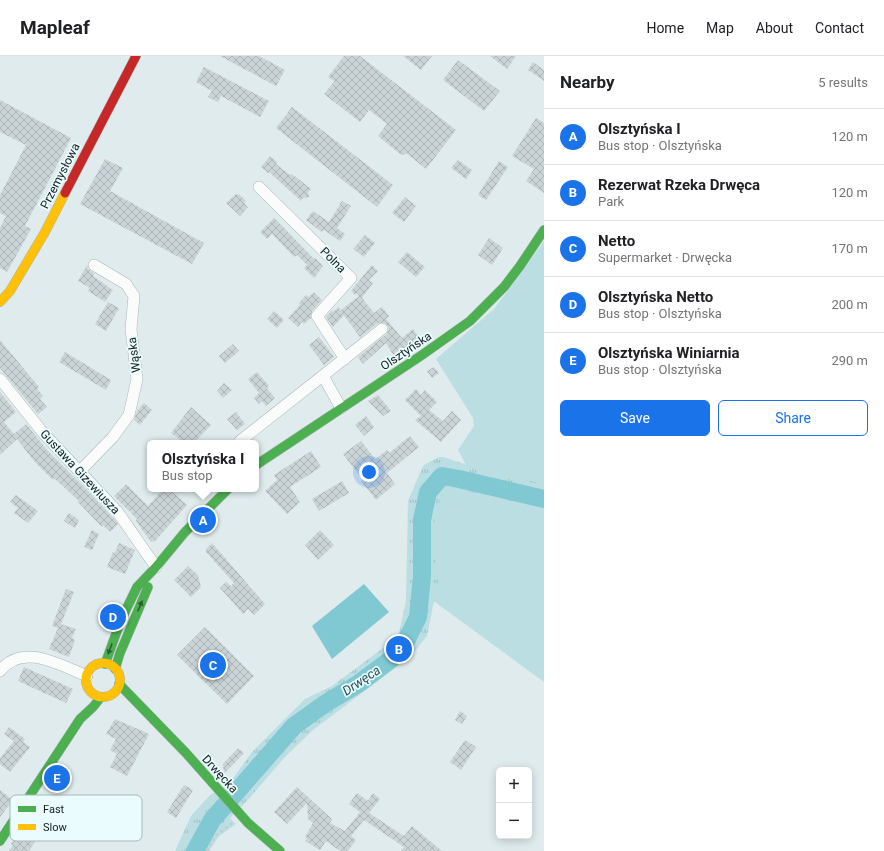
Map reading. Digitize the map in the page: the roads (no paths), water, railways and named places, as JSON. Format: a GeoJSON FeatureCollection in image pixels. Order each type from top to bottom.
{"type":"FeatureCollection","features":[{"type":"Feature","properties":{"kind":"street","name":"Przemysłowa"},"geometry":{"type":"LineString","coordinates":[[0,302],[10,291],[45,232],[136,56]]}},
{"type":"Feature","properties":{"kind":"street","name":"Polna"},"geometry":{"type":"LineString","coordinates":[[259,187],[351,278],[317,316],[345,359]]}},
{"type":"Feature","properties":{"kind":"street","name":"Olsztyńska"},"geometry":{"type":"LineString","coordinates":[[259,463],[422,355],[470,321],[504,287],[544,230]]}},
{"type":"Feature","properties":{"kind":"street","name":"Wąska"},"geometry":{"type":"LineString","coordinates":[[80,471],[113,437],[129,415],[137,378],[131,329],[134,296],[126,284],[94,265]]}},
{"type":"Feature","properties":{"kind":"street"},"geometry":{"type":"LineString","coordinates":[[241,440],[382,329]]}},
{"type":"Feature","properties":{"kind":"street"},"geometry":{"type":"LineString","coordinates":[[323,376],[341,408]]}},
{"type":"Feature","properties":{"kind":"street","name":"Gustawa Gizewiusza"},"geometry":{"type":"LineString","coordinates":[[0,379],[44,434],[117,511],[156,567]]}},
{"type":"Feature","properties":{"kind":"street"},"geometry":{"type":"LineString","coordinates":[[105,664],[121,620],[137,587],[185,532],[225,492]]}},
{"type":"Feature","properties":{"kind":"street"},"geometry":{"type":"LineString","coordinates":[[115,668],[156,567]]}},
{"type":"Feature","properties":{"kind":"street"},"geometry":{"type":"LineString","coordinates":[[0,671],[15,658],[31,656],[44,659],[87,676]]}},
{"type":"Feature","properties":{"kind":"street"},"geometry":{"type":"LineString","coordinates":[[105,664],[115,668],[119,675],[119,684],[114,693],[101,697],[96,696],[90,691],[87,685],[87,676],[92,668],[96,665],[105,664]]}},
{"type":"Feature","properties":{"kind":"street","name":"Drwęcka"},"geometry":{"type":"LineString","coordinates":[[119,684],[186,753],[248,823],[280,851]]}},
{"type":"Feature","properties":{"kind":"street"},"geometry":{"type":"LineString","coordinates":[[80,720],[90,691]]}},
{"type":"Feature","properties":{"kind":"street","name":"Drwęcka"},"geometry":{"type":"LineString","coordinates":[[114,693],[145,711]]}},
{"type":"Feature","properties":{"kind":"street"},"geometry":{"type":"LineString","coordinates":[[30,795],[80,720],[101,697]]}},
{"type":"Feature","properties":{"kind":"street"},"geometry":{"type":"LineString","coordinates":[[0,841],[10,826]]}},
{"type":"Feature","properties":{"kind":"water"},"geometry":{"type":"Polygon","coordinates":[[[364,584],[389,612],[332,659],[312,626],[364,584]]]}},
{"type":"Feature","properties":{"kind":"waterway","name":"Drwęca"},"geometry":{"type":"LineString","coordinates":[[195,851],[212,820],[294,726],[326,703],[358,684],[390,660],[404,645],[418,617],[422,576],[422,520],[428,492],[442,476],[544,499]]}},
{"type":"Feature","properties":{"kind":"place","name":"Olsztyńska I"},"geometry":{"type":"Point","coordinates":[203,520]}},
{"type":"Feature","properties":{"kind":"place","name":"Olsztyńska Netto"},"geometry":{"type":"Point","coordinates":[113,617]}},
{"type":"Feature","properties":{"kind":"place","name":"Rezerwat Rzeka Drwęca"},"geometry":{"type":"Point","coordinates":[399,649]}},
{"type":"Feature","properties":{"kind":"place","name":"Netto"},"geometry":{"type":"Point","coordinates":[213,665]}},
{"type":"Feature","properties":{"kind":"place","name":"Olsztyńska Winiarnia"},"geometry":{"type":"Point","coordinates":[57,778]}}]}
